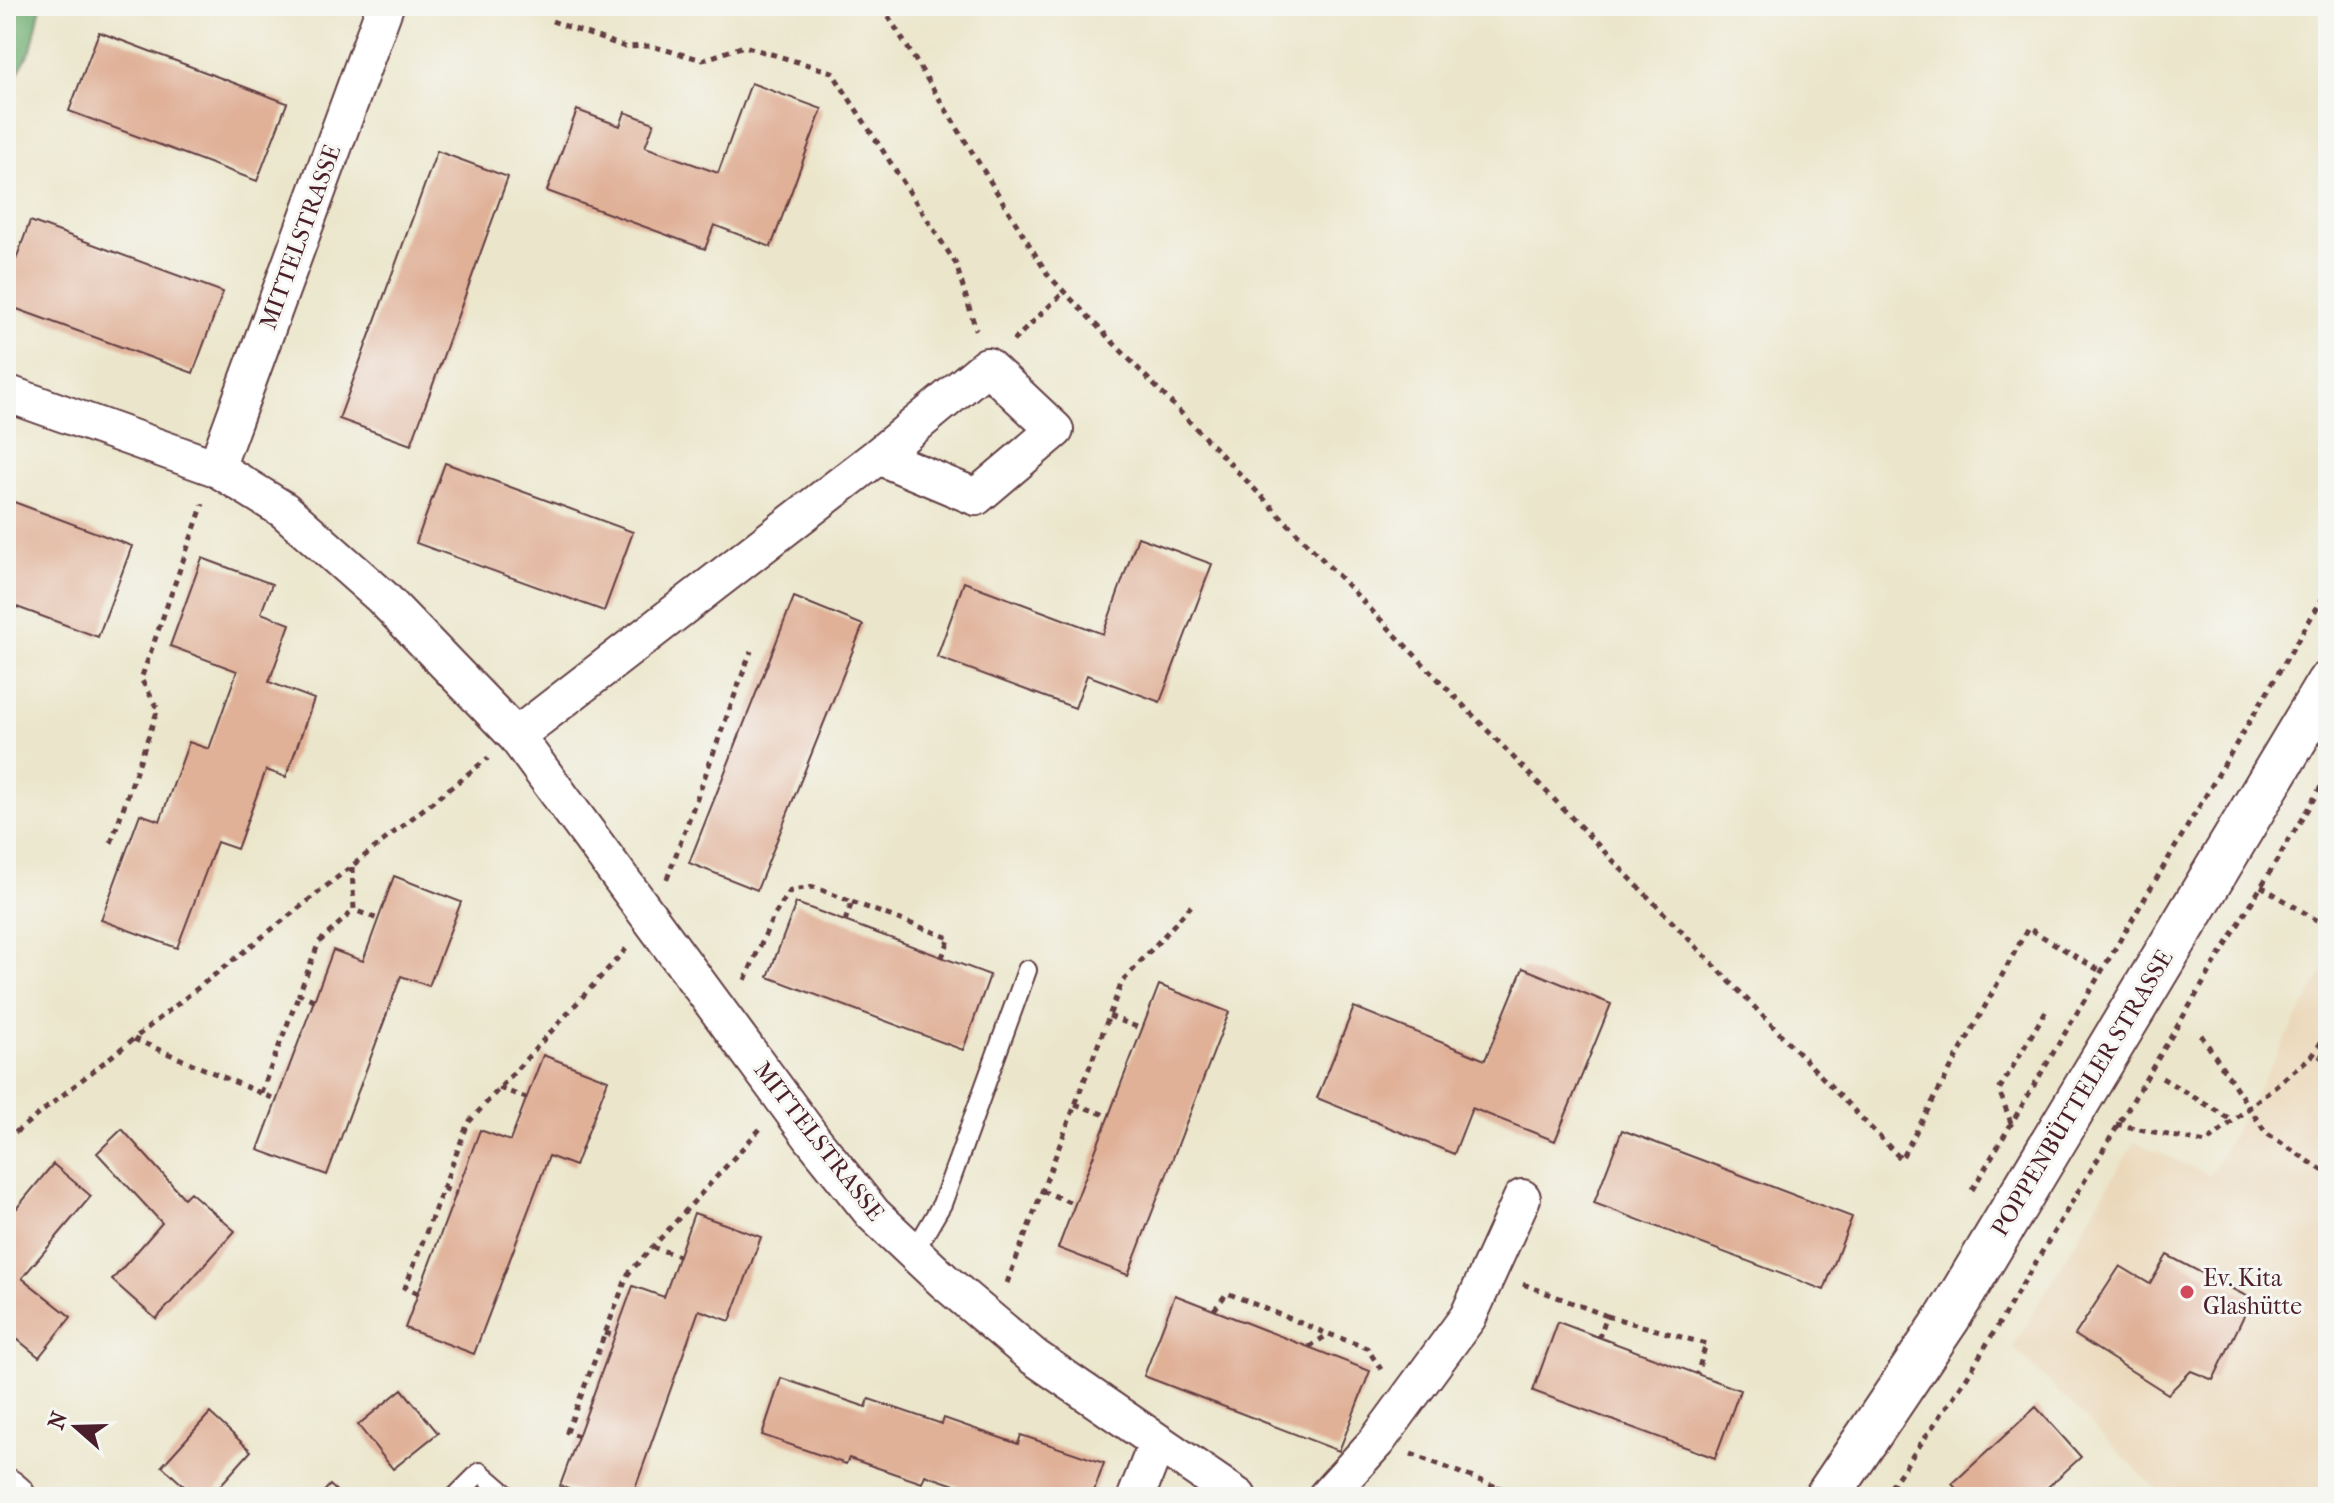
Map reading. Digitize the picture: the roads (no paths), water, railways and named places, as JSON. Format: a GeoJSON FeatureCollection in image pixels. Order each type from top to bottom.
{"type":"FeatureCollection","features":[{"type":"Feature","properties":{"kind":"main road","name":"POPPENBÜTTELER STRASSE"},"geometry":{"type":"LineString","coordinates":[[1827,1497],[1933,1341],[2328,684]]}},
{"type":"Feature","properties":{"kind":"main road"},"geometry":{"type":"LineString","coordinates":[[6,1491],[13,1497]]}},
{"type":"Feature","properties":{"kind":"street","name":"MITTELSTRASSE"},"geometry":{"type":"LineString","coordinates":[[216,468],[385,6]]}},
{"type":"Feature","properties":{"kind":"street"},"geometry":{"type":"LineString","coordinates":[[516,736],[878,456],[987,366],[1055,430],[976,497],[878,456]]}},
{"type":"Feature","properties":{"kind":"street","name":"MITTELSTRASSE"},"geometry":{"type":"LineString","coordinates":[[6,393],[216,468],[284,510],[382,597],[516,736],[785,1101],[873,1214],[1034,1357],[1238,1497]]}},
{"type":"Feature","properties":{"kind":"street"},"geometry":{"type":"LineString","coordinates":[[1326,1497],[1377,1441],[1468,1317],[1522,1198]]}},
{"type":"Feature","properties":{"kind":"street"},"geometry":{"type":"LineString","coordinates":[[1136,1497],[1157,1443]]}},
{"type":"Feature","properties":{"kind":"lane"},"geometry":{"type":"LineString","coordinates":[[914,1252],[942,1204],[1027,970]]}},
{"type":"Feature","properties":{"kind":"lane"},"geometry":{"type":"LineString","coordinates":[[455,1497],[480,1472],[509,1497]]}},
{"type":"Feature","properties":{"kind":"place","name":"Ev. Kita Glashütte"},"geometry":{"type":"Point","coordinates":[2187,1292]}}]}
